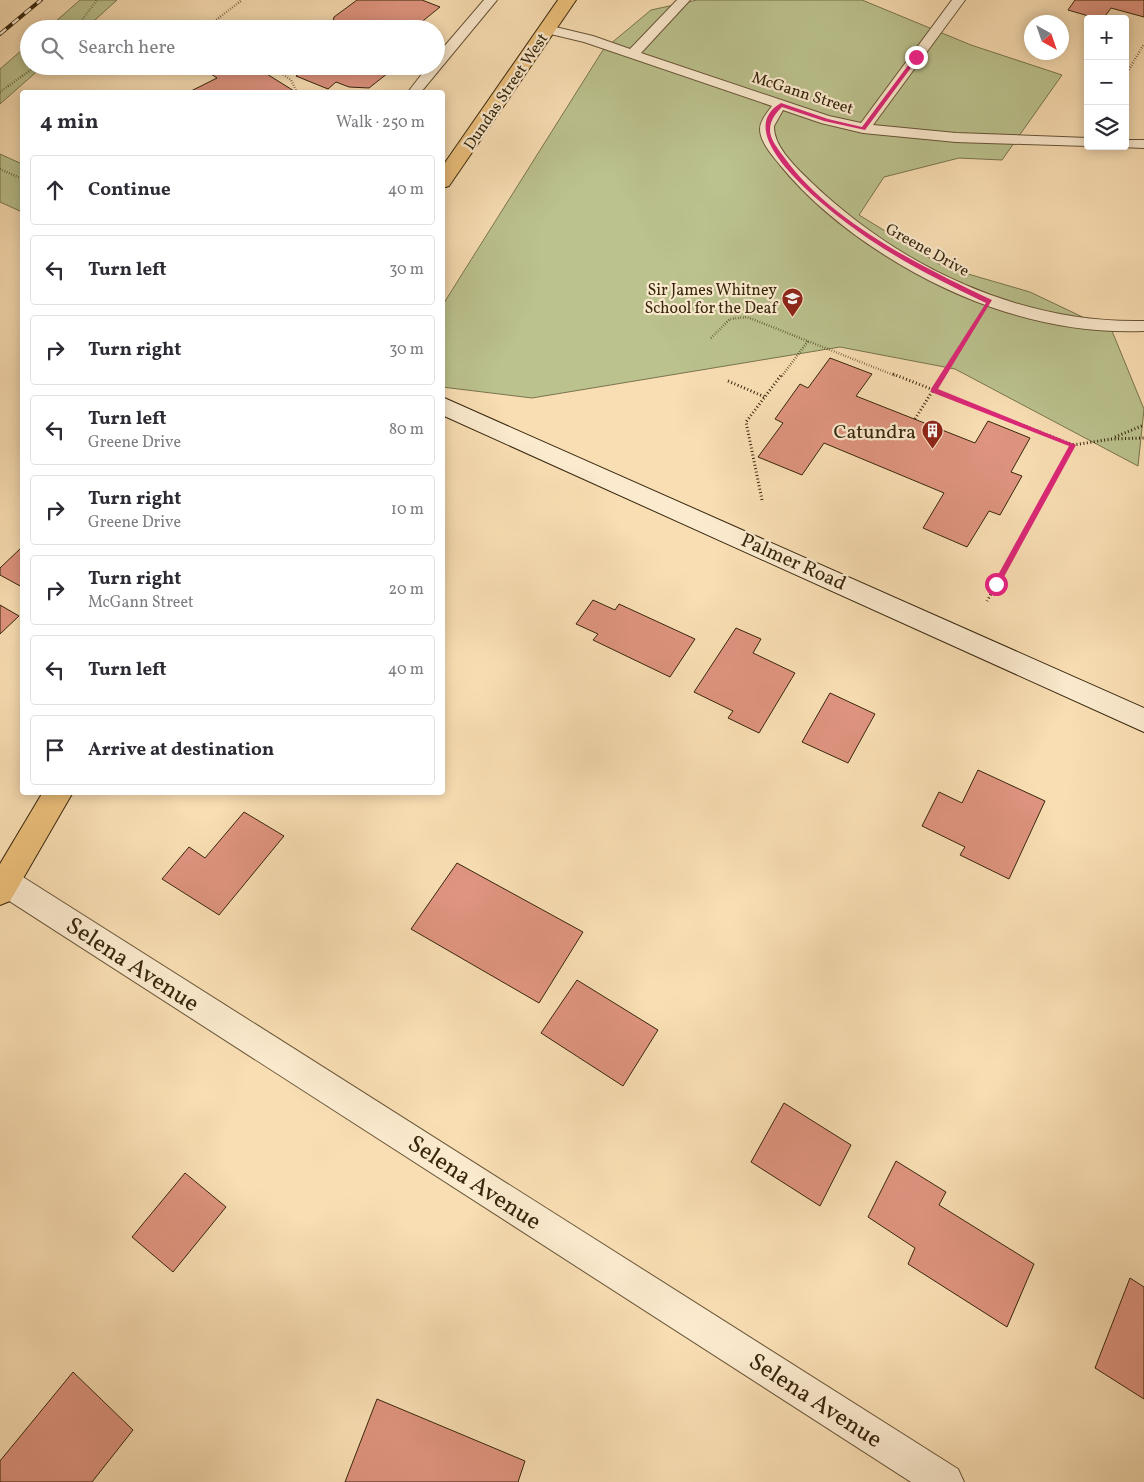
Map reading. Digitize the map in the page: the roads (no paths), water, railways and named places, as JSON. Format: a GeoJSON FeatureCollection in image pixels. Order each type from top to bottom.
{"type":"FeatureCollection","features":[{"type":"Feature","properties":{"kind":"main road","name":"Dundas Street West"},"geometry":{"type":"LineString","coordinates":[[445,178],[567,0]]}},
{"type":"Feature","properties":{"kind":"main road"},"geometry":{"type":"LineString","coordinates":[[2,886],[57,795]]}},
{"type":"Feature","properties":{"kind":"street","name":"Palmer Road"},"geometry":{"type":"LineString","coordinates":[[445,406],[1144,720]]}},
{"type":"Feature","properties":{"kind":"street","name":"Selena Avenue"},"geometry":{"type":"LineString","coordinates":[[2,886],[945,1482]]}},
{"type":"Feature","properties":{"kind":"lane"},"geometry":{"type":"LineString","coordinates":[[445,55],[491,0]]}},
{"type":"Feature","properties":{"kind":"lane"},"geometry":{"type":"LineString","coordinates":[[633,54],[684,0]]}},
{"type":"Feature","properties":{"kind":"lane"},"geometry":{"type":"LineString","coordinates":[[863,129],[959,0]]}},
{"type":"Feature","properties":{"kind":"lane","name":"McGann Street"},"geometry":{"type":"LineString","coordinates":[[547,29],[588,39],[826,120],[863,129],[904,135],[1084,142]]}},
{"type":"Feature","properties":{"kind":"lane"},"geometry":{"type":"LineString","coordinates":[[416,90],[428,75]]}},
{"type":"Feature","properties":{"kind":"lane","name":"Greene Drive"},"geometry":{"type":"LineString","coordinates":[[781,104],[771,116],[767,130],[772,144],[790,170],[828,205],[874,240],[928,272],[990,302],[1048,320],[1096,327],[1144,326]]}},
{"type":"Feature","properties":{"kind":"lane"},"geometry":{"type":"LineString","coordinates":[[1129,144],[1144,144]]}},
{"type":"Feature","properties":{"kind":"railway"},"geometry":{"type":"LineString","coordinates":[[0,34],[41,0]]}},
{"type":"Feature","properties":{"kind":"place","name":"Sir James Whitney School for the Deaf"},"geometry":{"type":"Point","coordinates":[793,317]}},
{"type":"Feature","properties":{"kind":"place","name":"Catundra"},"geometry":{"type":"Point","coordinates":[932,450]}}]}
